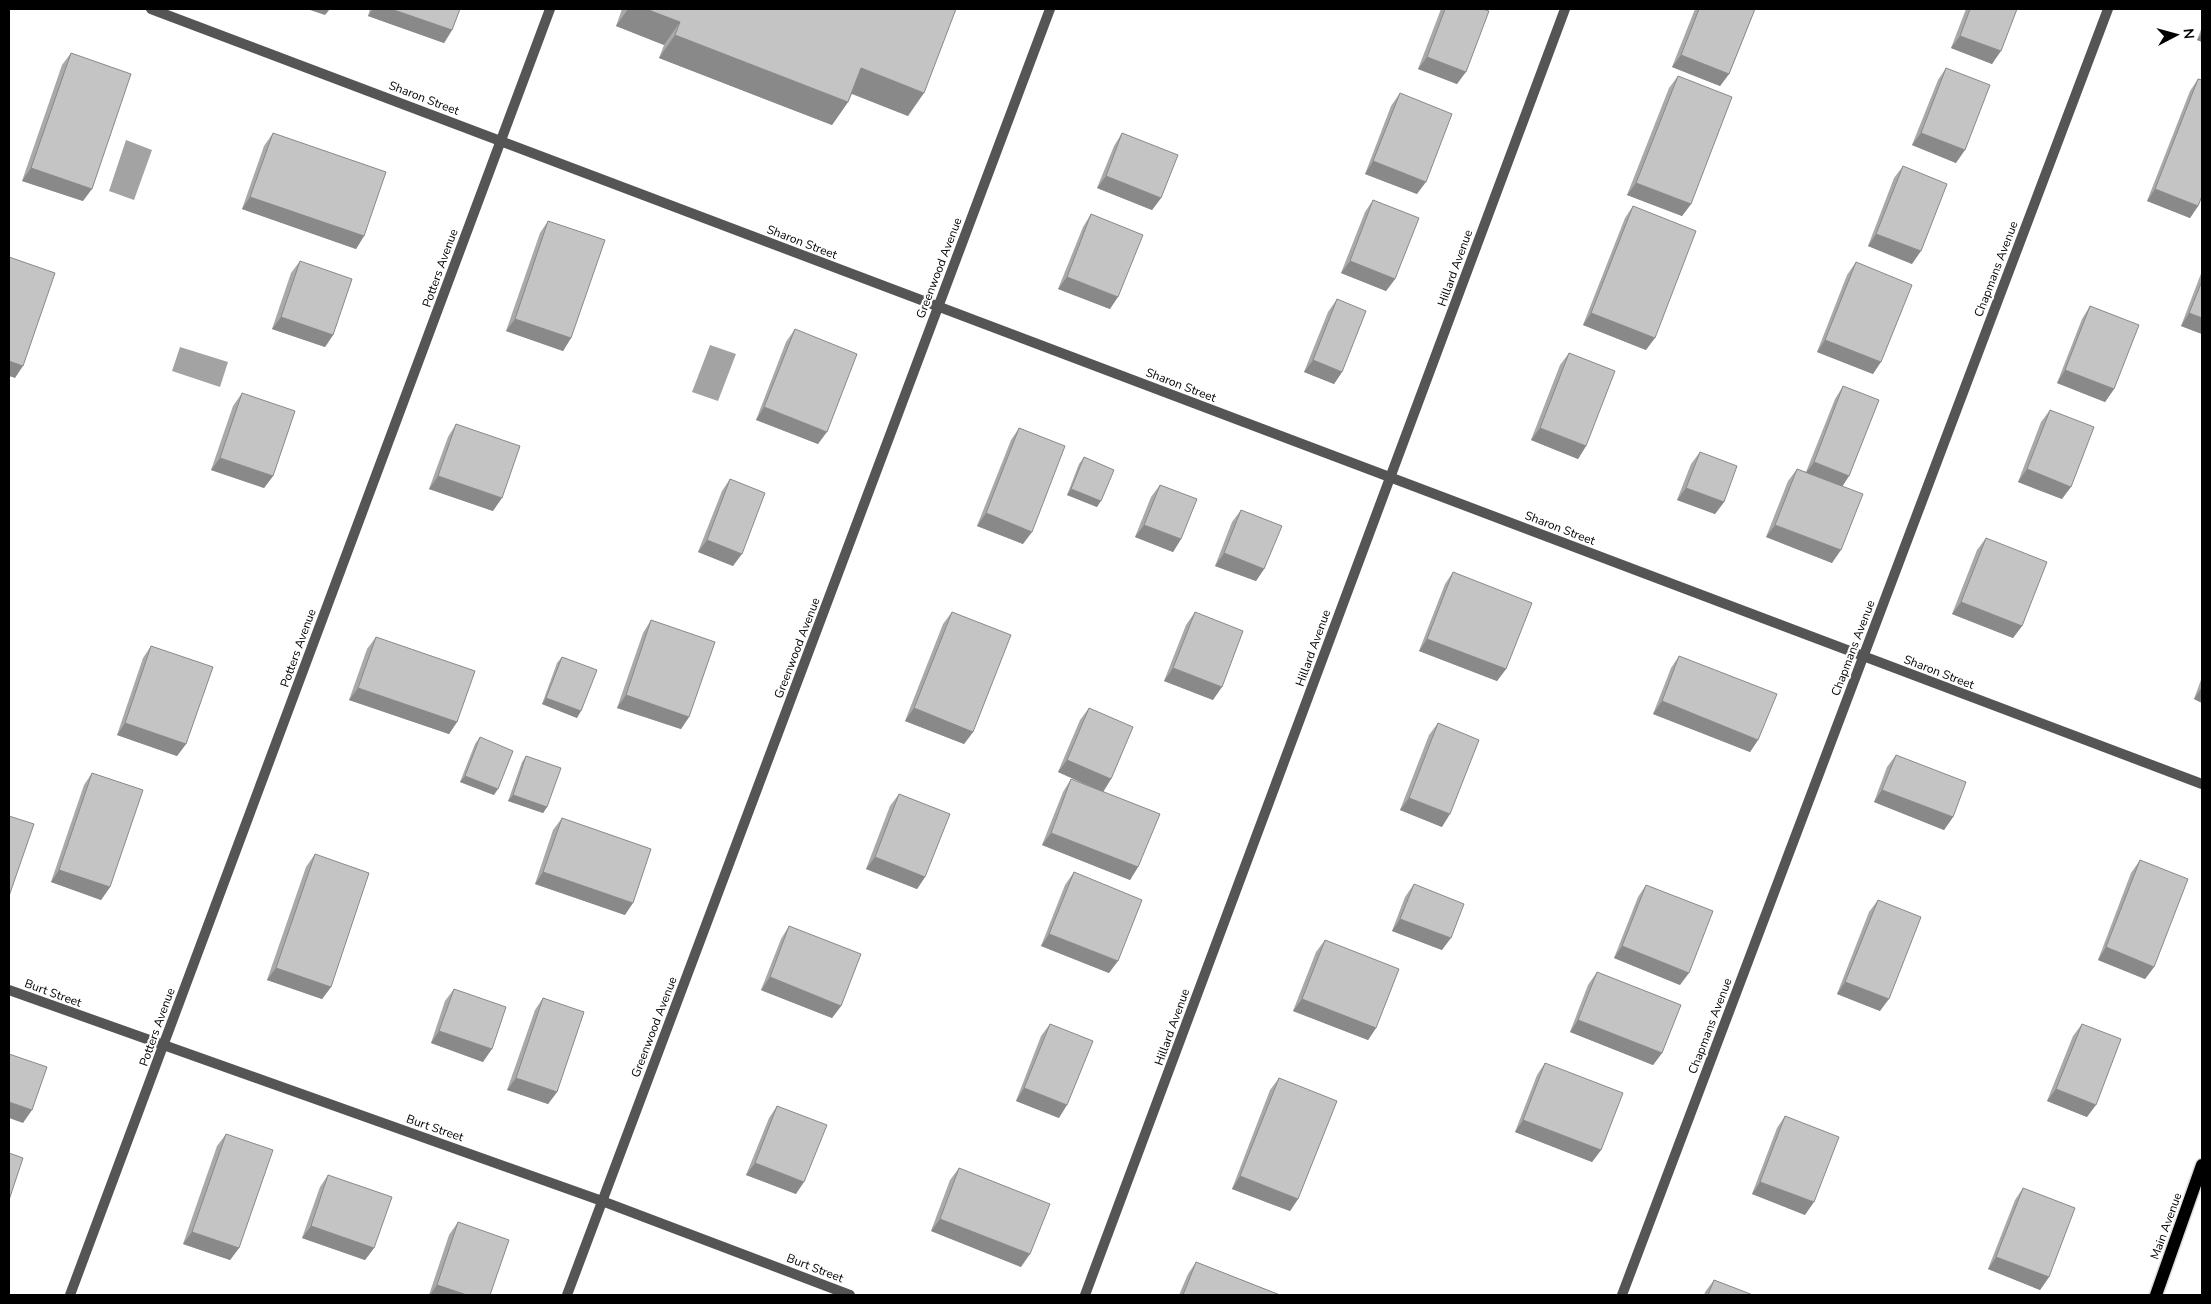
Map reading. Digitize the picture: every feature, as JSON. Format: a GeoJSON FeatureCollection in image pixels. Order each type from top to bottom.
{"type":"FeatureCollection","features":[{"type":"Feature","properties":{"kind":"main road","name":"Main Avenue"},"geometry":{"type":"LineString","coordinates":[[2156,1295],[2202,1166]]}},
{"type":"Feature","properties":{"kind":"street","name":"Sharon Street"},"geometry":{"type":"LineString","coordinates":[[151,9],[2202,784]]}},
{"type":"Feature","properties":{"kind":"street","name":"Potters Avenue"},"geometry":{"type":"LineString","coordinates":[[70,1295],[550,9]]}},
{"type":"Feature","properties":{"kind":"street","name":"Greenwood Avenue"},"geometry":{"type":"LineString","coordinates":[[566,1295],[1050,9]]}},
{"type":"Feature","properties":{"kind":"street","name":"Hillard Avenue"},"geometry":{"type":"LineString","coordinates":[[1085,1295],[1565,9]]}},
{"type":"Feature","properties":{"kind":"street","name":"Chapmans Avenue"},"geometry":{"type":"LineString","coordinates":[[1622,1295],[2108,9]]}},
{"type":"Feature","properties":{"kind":"street","name":"Burt Street"},"geometry":{"type":"LineString","coordinates":[[9,990],[602,1201],[850,1295]]}},
{"type":"Feature","properties":{"kind":"shaded area"},"geometry":{"type":"Polygon","coordinates":[[[126,140],[152,150],[134,200],[109,191],[126,140]]]}},
{"type":"Feature","properties":{"kind":"shaded area"},"geometry":{"type":"Polygon","coordinates":[[[710,345],[736,354],[718,401],[692,392],[710,345]]]}},
{"type":"Feature","properties":{"kind":"shaded area"},"geometry":{"type":"Polygon","coordinates":[[[180,347],[228,362],[220,387],[172,371],[180,347]]]}},
{"type":"Feature","properties":{"kind":"building"},"geometry":{"type":"Polygon","coordinates":[[[391,9],[460,9],[452,30],[391,9]]]}},
{"type":"Feature","properties":{"kind":"building"},"geometry":{"type":"Polygon","coordinates":[[[646,9],[956,9],[924,93],[861,68],[848,102],[675,35],[680,22],[646,9]]]}},
{"type":"Feature","properties":{"kind":"building"},"geometry":{"type":"Polygon","coordinates":[[[1445,9],[1483,9],[1489,11],[1466,72],[1427,57],[1445,9]]]}},
{"type":"Feature","properties":{"kind":"building"},"geometry":{"type":"Polygon","coordinates":[[[1699,9],[1755,9],[1729,74],[1681,55],[1699,9]]]}},
{"type":"Feature","properties":{"kind":"building"},"geometry":{"type":"Polygon","coordinates":[[[1970,9],[2017,9],[2001,51],[1960,36],[1970,9]]]}},
{"type":"Feature","properties":{"kind":"building"},"geometry":{"type":"Polygon","coordinates":[[[71,53],[131,74],[92,189],[31,168],[71,53]]]}},
{"type":"Feature","properties":{"kind":"building"},"geometry":{"type":"Polygon","coordinates":[[[1946,68],[1990,85],[1965,150],[1921,133],[1946,68]]]}},
{"type":"Feature","properties":{"kind":"building"},"geometry":{"type":"Polygon","coordinates":[[[1678,76],[1732,97],[1691,204],[1636,183],[1678,76]]]}},
{"type":"Feature","properties":{"kind":"building"},"geometry":{"type":"Polygon","coordinates":[[[2198,79],[2202,80],[2202,196],[2198,206],[2155,189],[2198,79]]]}},
{"type":"Feature","properties":{"kind":"building"},"geometry":{"type":"Polygon","coordinates":[[[1400,93],[1452,114],[1426,182],[1373,161],[1400,93]]]}},
{"type":"Feature","properties":{"kind":"building"},"geometry":{"type":"Polygon","coordinates":[[[273,133],[386,172],[364,236],[250,197],[273,133]]]}},
{"type":"Feature","properties":{"kind":"building"},"geometry":{"type":"Polygon","coordinates":[[[1122,133],[1178,155],[1161,198],[1106,176],[1122,133]]]}},
{"type":"Feature","properties":{"kind":"building"},"geometry":{"type":"Polygon","coordinates":[[[1903,166],[1947,184],[1921,251],[1876,234],[1903,166]]]}},
{"type":"Feature","properties":{"kind":"building"},"geometry":{"type":"Polygon","coordinates":[[[1373,200],[1419,218],[1395,279],[1350,261],[1373,200]]]}},
{"type":"Feature","properties":{"kind":"building"},"geometry":{"type":"Polygon","coordinates":[[[1633,206],[1696,231],[1655,338],[1591,313],[1633,206]]]}},
{"type":"Feature","properties":{"kind":"building"},"geometry":{"type":"Polygon","coordinates":[[[1091,214],[1143,235],[1118,297],[1067,277],[1091,214]]]}},
{"type":"Feature","properties":{"kind":"building"},"geometry":{"type":"Polygon","coordinates":[[[548,221],[605,240],[571,338],[515,319],[548,221]]]}},
{"type":"Feature","properties":{"kind":"building"},"geometry":{"type":"Polygon","coordinates":[[[9,257],[55,273],[23,366],[9,361],[9,257]]]}},
{"type":"Feature","properties":{"kind":"building"},"geometry":{"type":"Polygon","coordinates":[[[300,261],[352,279],[333,335],[281,317],[300,261]]]}},
{"type":"Feature","properties":{"kind":"building"},"geometry":{"type":"Polygon","coordinates":[[[1856,262],[1912,285],[1881,362],[1825,340],[1856,262]]]}},
{"type":"Feature","properties":{"kind":"building"},"geometry":{"type":"Polygon","coordinates":[[[2202,281],[2202,318],[2189,313],[2202,281]]]}},
{"type":"Feature","properties":{"kind":"building"},"geometry":{"type":"Polygon","coordinates":[[[1337,299],[1366,311],[1342,372],[1313,360],[1337,299]]]}},
{"type":"Feature","properties":{"kind":"building"},"geometry":{"type":"Polygon","coordinates":[[[2090,306],[2139,325],[2114,389],[2065,370],[2090,306]]]}},
{"type":"Feature","properties":{"kind":"building"},"geometry":{"type":"Polygon","coordinates":[[[795,329],[857,354],[827,432],[764,407],[795,329]]]}},
{"type":"Feature","properties":{"kind":"building"},"geometry":{"type":"Polygon","coordinates":[[[1569,353],[1615,371],[1586,446],[1540,428],[1569,353]]]}},
{"type":"Feature","properties":{"kind":"building"},"geometry":{"type":"Polygon","coordinates":[[[1843,386],[1879,400],[1849,476],[1814,462],[1843,386]]]}},
{"type":"Feature","properties":{"kind":"building"},"geometry":{"type":"Polygon","coordinates":[[[242,393],[295,411],[273,476],[220,458],[242,393]]]}},
{"type":"Feature","properties":{"kind":"building"},"geometry":{"type":"Polygon","coordinates":[[[2050,410],[2094,427],[2071,487],[2027,469],[2050,410]]]}},
{"type":"Feature","properties":{"kind":"building"},"geometry":{"type":"Polygon","coordinates":[[[456,424],[520,446],[502,498],[438,476],[456,424]]]}},
{"type":"Feature","properties":{"kind":"building"},"geometry":{"type":"Polygon","coordinates":[[[1019,428],[1065,446],[1032,532],[986,513],[1019,428]]]}},
{"type":"Feature","properties":{"kind":"building"},"geometry":{"type":"Polygon","coordinates":[[[1700,452],[1737,466],[1724,502],[1686,488],[1700,452]]]}},
{"type":"Feature","properties":{"kind":"building"},"geometry":{"type":"Polygon","coordinates":[[[1084,457],[1114,470],[1101,501],[1071,489],[1084,457]]]}},
{"type":"Feature","properties":{"kind":"building"},"geometry":{"type":"Polygon","coordinates":[[[1797,469],[1863,494],[1841,550],[1775,525],[1797,469]]]}},
{"type":"Feature","properties":{"kind":"building"},"geometry":{"type":"Polygon","coordinates":[[[730,479],[765,493],[742,554],[707,540],[730,479]]]}},
{"type":"Feature","properties":{"kind":"building"},"geometry":{"type":"Polygon","coordinates":[[[1160,485],[1197,499],[1181,539],[1144,525],[1160,485]]]}},
{"type":"Feature","properties":{"kind":"building"},"geometry":{"type":"Polygon","coordinates":[[[1241,510],[1282,526],[1264,569],[1224,553],[1241,510]]]}},
{"type":"Feature","properties":{"kind":"building"},"geometry":{"type":"Polygon","coordinates":[[[1986,538],[2047,562],[2022,626],[1961,602],[1986,538]]]}},
{"type":"Feature","properties":{"kind":"building"},"geometry":{"type":"Polygon","coordinates":[[[1453,572],[1532,603],[1506,669],[1427,639],[1453,572]]]}},
{"type":"Feature","properties":{"kind":"building"},"geometry":{"type":"Polygon","coordinates":[[[952,612],[1011,635],[973,732],[914,708],[952,612]]]}},
{"type":"Feature","properties":{"kind":"building"},"geometry":{"type":"Polygon","coordinates":[[[1195,612],[1243,631],[1222,687],[1173,668],[1195,612]]]}},
{"type":"Feature","properties":{"kind":"building"},"geometry":{"type":"Polygon","coordinates":[[[651,620],[715,642],[689,717],[626,695],[651,620]]]}},
{"type":"Feature","properties":{"kind":"building"},"geometry":{"type":"Polygon","coordinates":[[[376,637],[475,671],[457,722],[358,688],[376,637]]]}},
{"type":"Feature","properties":{"kind":"building"},"geometry":{"type":"Polygon","coordinates":[[[151,646],[213,667],[186,744],[125,723],[151,646]]]}},
{"type":"Feature","properties":{"kind":"building"},"geometry":{"type":"Polygon","coordinates":[[[1679,656],[1777,694],[1758,740],[1662,701],[1679,656]]]}},
{"type":"Feature","properties":{"kind":"building"},"geometry":{"type":"Polygon","coordinates":[[[562,657],[597,670],[581,711],[546,698],[562,657]]]}},
{"type":"Feature","properties":{"kind":"building"},"geometry":{"type":"Polygon","coordinates":[[[1089,708],[1133,727],[1111,779],[1067,760],[1089,708]]]}},
{"type":"Feature","properties":{"kind":"building"},"geometry":{"type":"Polygon","coordinates":[[[1438,723],[1479,740],[1450,814],[1409,798],[1438,723]]]}},
{"type":"Feature","properties":{"kind":"building"},"geometry":{"type":"Polygon","coordinates":[[[480,737],[513,751],[498,789],[465,776],[480,737]]]}},
{"type":"Feature","properties":{"kind":"building"},"geometry":{"type":"Polygon","coordinates":[[[1896,755],[1966,782],[1953,817],[1882,790],[1896,755]]]}},
{"type":"Feature","properties":{"kind":"building"},"geometry":{"type":"Polygon","coordinates":[[[526,756],[561,768],[547,807],[513,795],[526,756]]]}},
{"type":"Feature","properties":{"kind":"building"},"geometry":{"type":"Polygon","coordinates":[[[92,773],[143,790],[110,887],[59,870],[92,773]]]}},
{"type":"Feature","properties":{"kind":"building"},"geometry":{"type":"Polygon","coordinates":[[[1071,779],[1160,814],[1138,867],[1051,833],[1071,779]]]}},
{"type":"Feature","properties":{"kind":"building"},"geometry":{"type":"Polygon","coordinates":[[[899,794],[950,814],[925,877],[875,857],[899,794]]]}},
{"type":"Feature","properties":{"kind":"building"},"geometry":{"type":"Polygon","coordinates":[[[9,816],[34,824],[9,896],[9,816]]]}},
{"type":"Feature","properties":{"kind":"building"},"geometry":{"type":"Polygon","coordinates":[[[562,818],[651,849],[633,903],[543,872],[562,818]]]}},
{"type":"Feature","properties":{"kind":"building"},"geometry":{"type":"Polygon","coordinates":[[[315,854],[369,873],[331,987],[276,968],[315,854]]]}},
{"type":"Feature","properties":{"kind":"building"},"geometry":{"type":"Polygon","coordinates":[[[2140,860],[2188,879],[2154,967],[2106,947],[2140,860]]]}},
{"type":"Feature","properties":{"kind":"building"},"geometry":{"type":"Polygon","coordinates":[[[1074,872],[1142,900],[1118,961],[1049,934],[1074,872]]]}},
{"type":"Feature","properties":{"kind":"building"},"geometry":{"type":"Polygon","coordinates":[[[1414,884],[1464,904],[1451,938],[1400,919],[1414,884]]]}},
{"type":"Feature","properties":{"kind":"building"},"geometry":{"type":"Polygon","coordinates":[[[1646,885],[1713,911],[1689,973],[1622,946],[1646,885]]]}},
{"type":"Feature","properties":{"kind":"building"},"geometry":{"type":"Polygon","coordinates":[[[1878,900],[1921,917],[1889,999],[1845,982],[1878,900]]]}},
{"type":"Feature","properties":{"kind":"building"},"geometry":{"type":"Polygon","coordinates":[[[789,926],[861,954],[841,1006],[770,977],[789,926]]]}},
{"type":"Feature","properties":{"kind":"building"},"geometry":{"type":"Polygon","coordinates":[[[1325,940],[1399,969],[1376,1028],[1302,999],[1325,940]]]}},
{"type":"Feature","properties":{"kind":"building"},"geometry":{"type":"Polygon","coordinates":[[[1597,972],[1681,1005],[1662,1053],[1578,1020],[1597,972]]]}},
{"type":"Feature","properties":{"kind":"building"},"geometry":{"type":"Polygon","coordinates":[[[454,989],[506,1007],[492,1049],[439,1031],[454,989]]]}},
{"type":"Feature","properties":{"kind":"building"},"geometry":{"type":"Polygon","coordinates":[[[543,998],[584,1012],[557,1092],[516,1078],[543,998]]]}},
{"type":"Feature","properties":{"kind":"building"},"geometry":{"type":"Polygon","coordinates":[[[1050,1024],[1093,1041],[1067,1105],[1024,1088],[1050,1024]]]}},
{"type":"Feature","properties":{"kind":"building"},"geometry":{"type":"Polygon","coordinates":[[[2082,1024],[2121,1039],[2096,1105],[2056,1089],[2082,1024]]]}},
{"type":"Feature","properties":{"kind":"building"},"geometry":{"type":"Polygon","coordinates":[[[9,1054],[47,1067],[32,1110],[9,1102],[9,1054]]]}},
{"type":"Feature","properties":{"kind":"building"},"geometry":{"type":"Polygon","coordinates":[[[1545,1063],[1623,1093],[1601,1150],[1523,1120],[1545,1063]]]}},
{"type":"Feature","properties":{"kind":"building"},"geometry":{"type":"Polygon","coordinates":[[[1279,1078],[1337,1101],[1298,1199],[1240,1176],[1279,1078]]]}},
{"type":"Feature","properties":{"kind":"building"},"geometry":{"type":"Polygon","coordinates":[[[777,1106],[827,1125],[804,1182],[755,1163],[777,1106]]]}},
{"type":"Feature","properties":{"kind":"building"},"geometry":{"type":"Polygon","coordinates":[[[1785,1116],[1839,1137],[1814,1202],[1760,1182],[1785,1116]]]}},
{"type":"Feature","properties":{"kind":"building"},"geometry":{"type":"Polygon","coordinates":[[[226,1134],[273,1150],[239,1248],[192,1232],[226,1134]]]}},
{"type":"Feature","properties":{"kind":"building"},"geometry":{"type":"Polygon","coordinates":[[[9,1153],[23,1158],[9,1200],[9,1153]]]}},
{"type":"Feature","properties":{"kind":"building"},"geometry":{"type":"Polygon","coordinates":[[[959,1168],[1050,1204],[1030,1254],[940,1219],[959,1168]]]}},
{"type":"Feature","properties":{"kind":"building"},"geometry":{"type":"Polygon","coordinates":[[[328,1175],[392,1197],[374,1248],[311,1226],[328,1175]]]}},
{"type":"Feature","properties":{"kind":"building"},"geometry":{"type":"Polygon","coordinates":[[[2023,1188],[2075,1208],[2049,1277],[1996,1257],[2023,1188]]]}},
{"type":"Feature","properties":{"kind":"building"},"geometry":{"type":"Polygon","coordinates":[[[458,1222],[509,1240],[490,1295],[467,1295],[437,1285],[458,1222]]]}},
{"type":"Feature","properties":{"kind":"building"},"geometry":{"type":"Polygon","coordinates":[[[1196,1262],[1280,1295],[1183,1295],[1196,1262]]]}},
{"type":"Feature","properties":{"kind":"building"},"geometry":{"type":"Polygon","coordinates":[[[1714,1280],[1753,1295],[1708,1295],[1714,1280]]]}}]}
